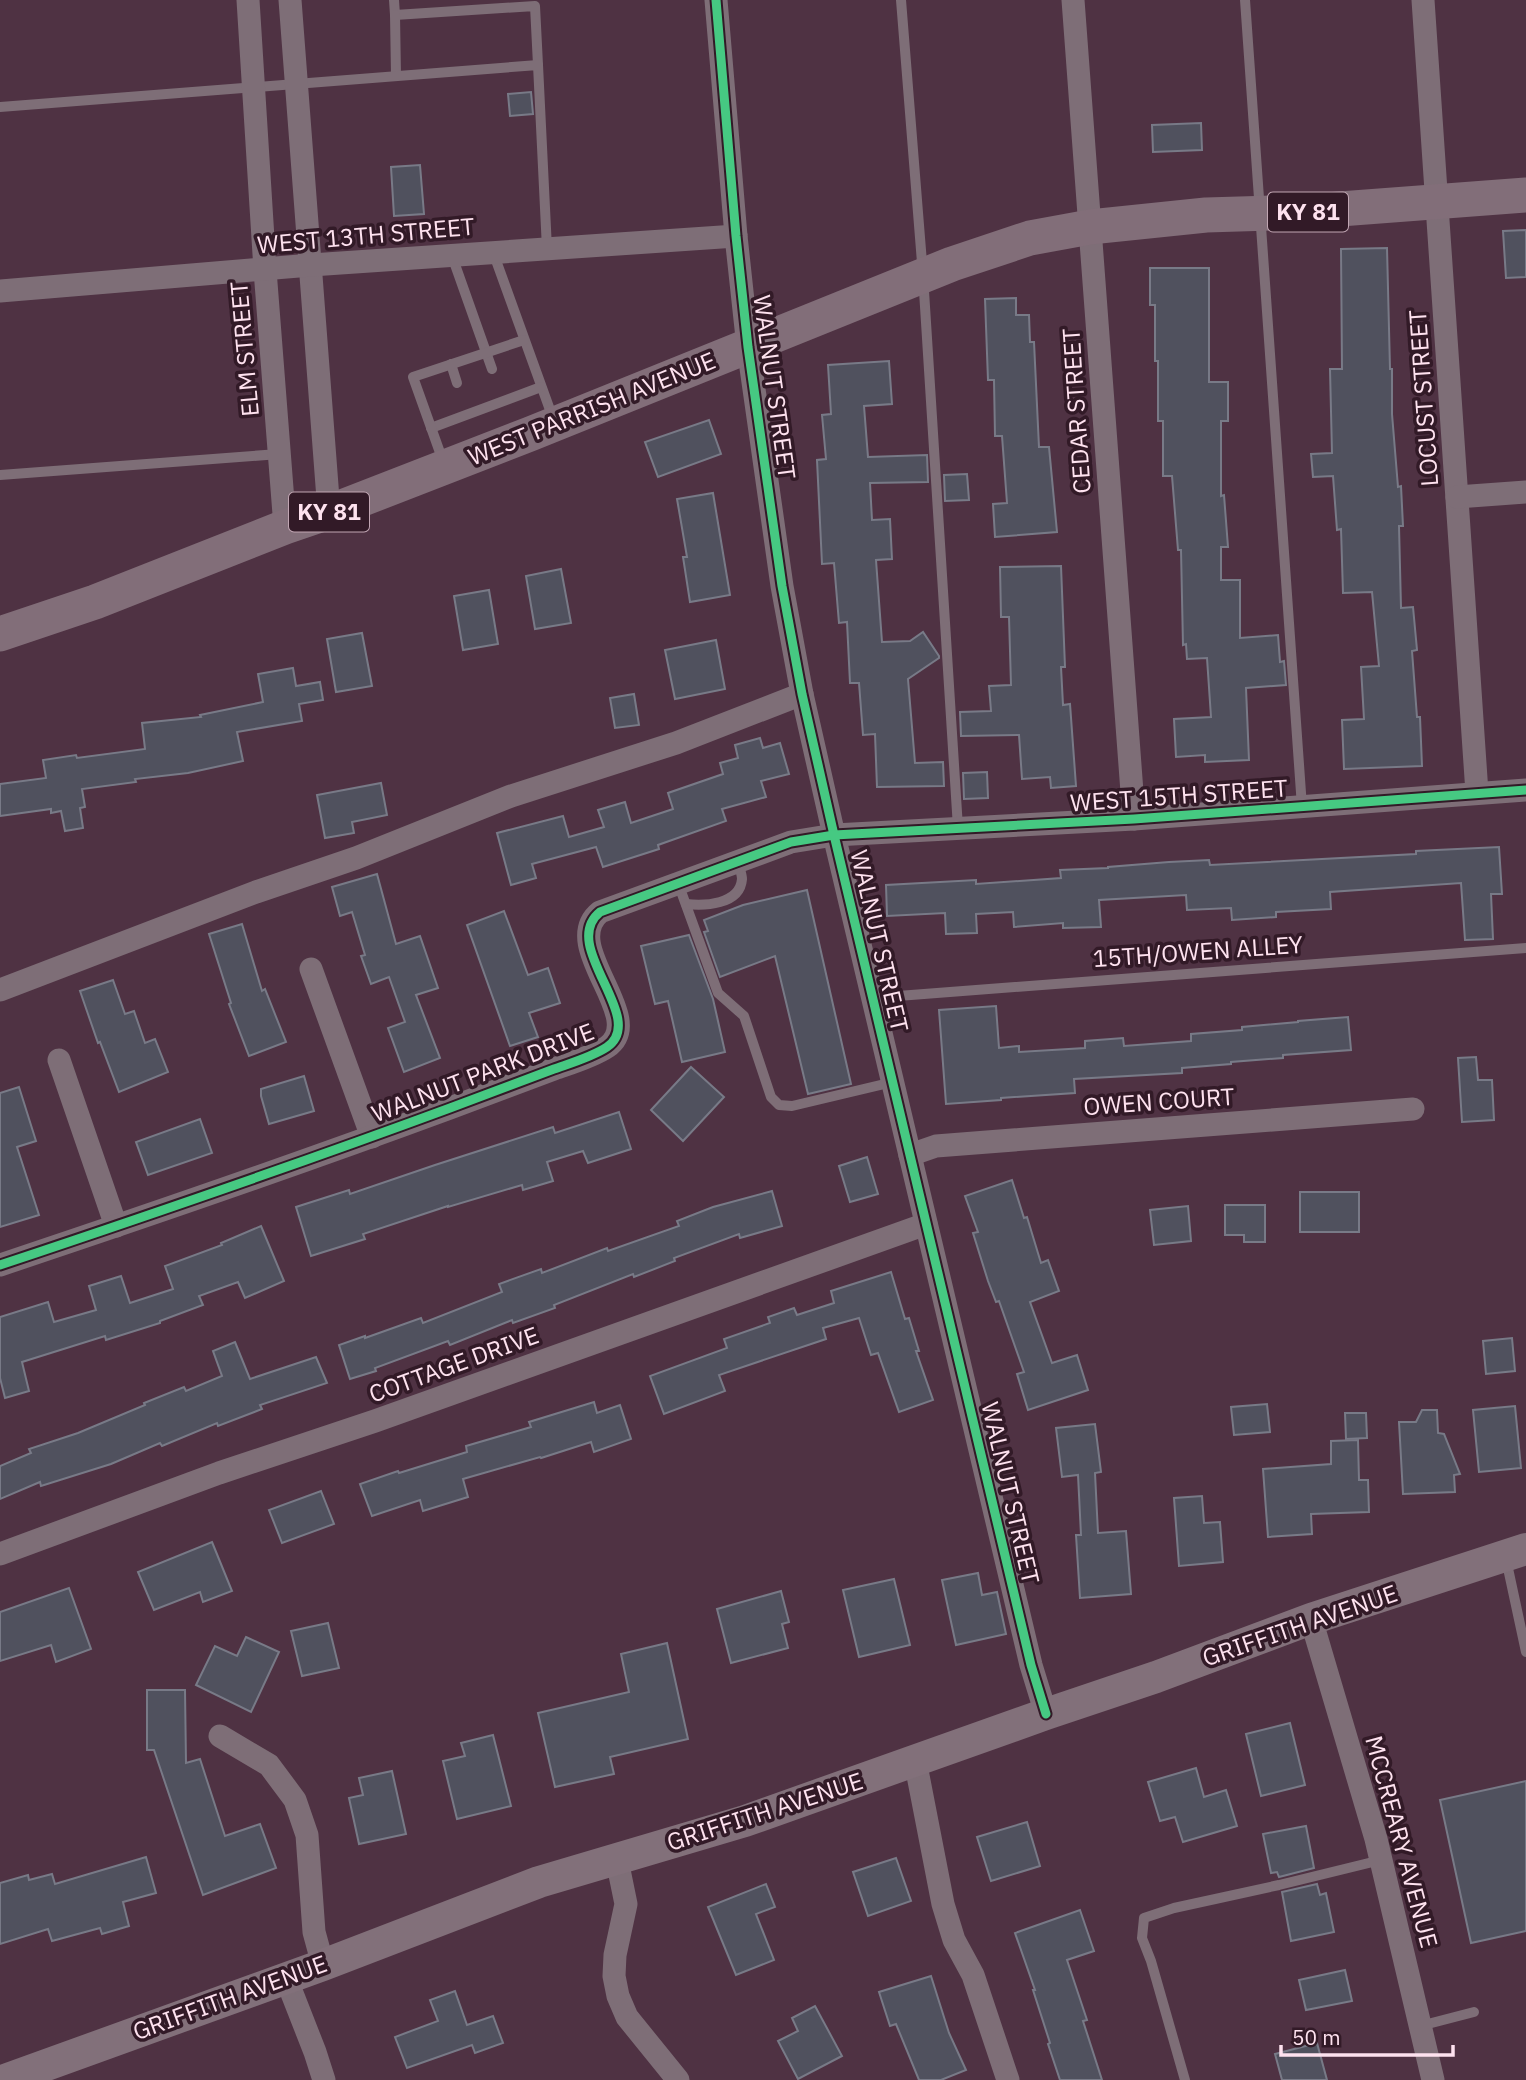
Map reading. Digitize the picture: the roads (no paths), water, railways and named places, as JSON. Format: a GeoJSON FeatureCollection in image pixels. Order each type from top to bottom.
{"type":"FeatureCollection","features":[{"type":"Feature","properties":{"kind":"main road","name":"WEST PARRISH AVENUE"},"geometry":{"type":"LineString","coordinates":[[0,634],[95,602],[556,424],[923,275],[1030,238],[1090,227],[1206,215],[1300,212],[1526,195]]}},
{"type":"Feature","properties":{"kind":"street","name":"ELM STREET"},"geometry":{"type":"LineString","coordinates":[[248,0],[285,527]]}},
{"type":"Feature","properties":{"kind":"street"},"geometry":{"type":"LineString","coordinates":[[290,0],[329,512]]}},
{"type":"Feature","properties":{"kind":"street","name":"WALNUT STREET"},"geometry":{"type":"LineString","coordinates":[[716,0],[748,347],[782,586],[802,694],[1031,1665],[1046,1714]]}},
{"type":"Feature","properties":{"kind":"street","name":"CEDAR STREET"},"geometry":{"type":"LineString","coordinates":[[1073,0],[1134,819]]}},
{"type":"Feature","properties":{"kind":"street","name":"LOCUST STREET"},"geometry":{"type":"LineString","coordinates":[[1423,0],[1477,793]]}},
{"type":"Feature","properties":{"kind":"street","name":"WEST 13TH STREET"},"geometry":{"type":"LineString","coordinates":[[0,291],[265,271],[311,265],[736,236]]}},
{"type":"Feature","properties":{"kind":"street"},"geometry":{"type":"LineString","coordinates":[[1457,497],[1526,492]]}},
{"type":"Feature","properties":{"kind":"street"},"geometry":{"type":"LineString","coordinates":[[0,990],[256,892],[356,858],[511,796],[676,743],[802,694]]}},
{"type":"Feature","properties":{"kind":"street","name":"WEST 15TH STREET"},"geometry":{"type":"LineString","coordinates":[[834,835],[1134,819],[1526,790]]}},
{"type":"Feature","properties":{"kind":"street","name":"WALNUT PARK DRIVE"},"geometry":{"type":"LineString","coordinates":[[0,1265],[372,1137],[607,1047],[616,1038],[619,1027],[617,1012],[595,963],[589,929],[592,919],[600,912],[682,894],[738,862],[792,842],[834,835]]}},
{"type":"Feature","properties":{"kind":"street"},"geometry":{"type":"LineString","coordinates":[[311,969],[372,1137]]}},
{"type":"Feature","properties":{"kind":"street"},"geometry":{"type":"LineString","coordinates":[[59,1060],[116,1226]]}},
{"type":"Feature","properties":{"kind":"street","name":"OWEN COURT"},"geometry":{"type":"LineString","coordinates":[[910,1155],[936,1146],[1413,1109]]}},
{"type":"Feature","properties":{"kind":"street","name":"COTTAGE DRIVE"},"geometry":{"type":"LineString","coordinates":[[0,1553],[926,1224]]}},
{"type":"Feature","properties":{"kind":"street","name":"GRIFFITH AVENUE"},"geometry":{"type":"LineString","coordinates":[[5,2080],[323,1965],[539,1882],[746,1821],[1156,1677],[1311,1619],[1516,1553]]}},
{"type":"Feature","properties":{"kind":"street","name":"MCCREARY AVENUE"},"geometry":{"type":"LineString","coordinates":[[1311,1619],[1381,1860],[1433,2080]]}},
{"type":"Feature","properties":{"kind":"street"},"geometry":{"type":"LineString","coordinates":[[220,1736],[269,1765],[295,1800],[307,1835],[314,1932],[323,1965]]}},
{"type":"Feature","properties":{"kind":"street"},"geometry":{"type":"LineString","coordinates":[[915,1760],[943,1904],[954,1940],[972,1975],[1008,2080]]}},
{"type":"Feature","properties":{"kind":"street"},"geometry":{"type":"LineString","coordinates":[[617,1860],[626,1904],[615,1955],[614,1976],[618,1996],[627,2017],[679,2079]]}},
{"type":"Feature","properties":{"kind":"street"},"geometry":{"type":"LineString","coordinates":[[286,1978],[324,2080]]}},
{"type":"Feature","properties":{"kind":"lane"},"geometry":{"type":"LineString","coordinates":[[394,0],[396,76]]}},
{"type":"Feature","properties":{"kind":"lane"},"geometry":{"type":"LineString","coordinates":[[901,0],[923,275],[958,828]]}},
{"type":"Feature","properties":{"kind":"lane"},"geometry":{"type":"LineString","coordinates":[[1245,0],[1302,807]]}},
{"type":"Feature","properties":{"kind":"lane"},"geometry":{"type":"LineString","coordinates":[[395,15],[535,3],[547,249]]}},
{"type":"Feature","properties":{"kind":"lane"},"geometry":{"type":"LineString","coordinates":[[0,107],[538,65]]}},
{"type":"Feature","properties":{"kind":"lane"},"geometry":{"type":"LineString","coordinates":[[493,252],[556,424]]}},
{"type":"Feature","properties":{"kind":"lane"},"geometry":{"type":"LineString","coordinates":[[452,256],[492,369]]}},
{"type":"Feature","properties":{"kind":"lane"},"geometry":{"type":"LineString","coordinates":[[445,467],[412,377],[524,340]]}},
{"type":"Feature","properties":{"kind":"lane"},"geometry":{"type":"LineString","coordinates":[[451,364],[457,383]]}},
{"type":"Feature","properties":{"kind":"lane"},"geometry":{"type":"LineString","coordinates":[[430,428],[502,397],[541,387]]}},
{"type":"Feature","properties":{"kind":"lane"},"geometry":{"type":"LineString","coordinates":[[0,475],[279,454]]}},
{"type":"Feature","properties":{"kind":"lane"},"geometry":{"type":"LineString","coordinates":[[682,894],[705,906],[723,902],[737,891],[742,878],[738,862]]}},
{"type":"Feature","properties":{"kind":"lane"},"geometry":{"type":"LineString","coordinates":[[682,894],[718,993],[744,1016],[771,1097],[779,1105],[792,1106],[892,1082]]}},
{"type":"Feature","properties":{"kind":"lane","name":"15TH/OWEN ALLEY"},"geometry":{"type":"LineString","coordinates":[[872,998],[1526,948]]}},
{"type":"Feature","properties":{"kind":"lane"},"geometry":{"type":"LineString","coordinates":[[1516,1553],[1526,1652]]}},
{"type":"Feature","properties":{"kind":"lane"},"geometry":{"type":"LineString","coordinates":[[1185,2080],[1142,1938],[1144,1918],[1174,1908],[1381,1860]]}},
{"type":"Feature","properties":{"kind":"lane"},"geometry":{"type":"LineString","coordinates":[[1420,2026],[1475,2012]]}}]}
